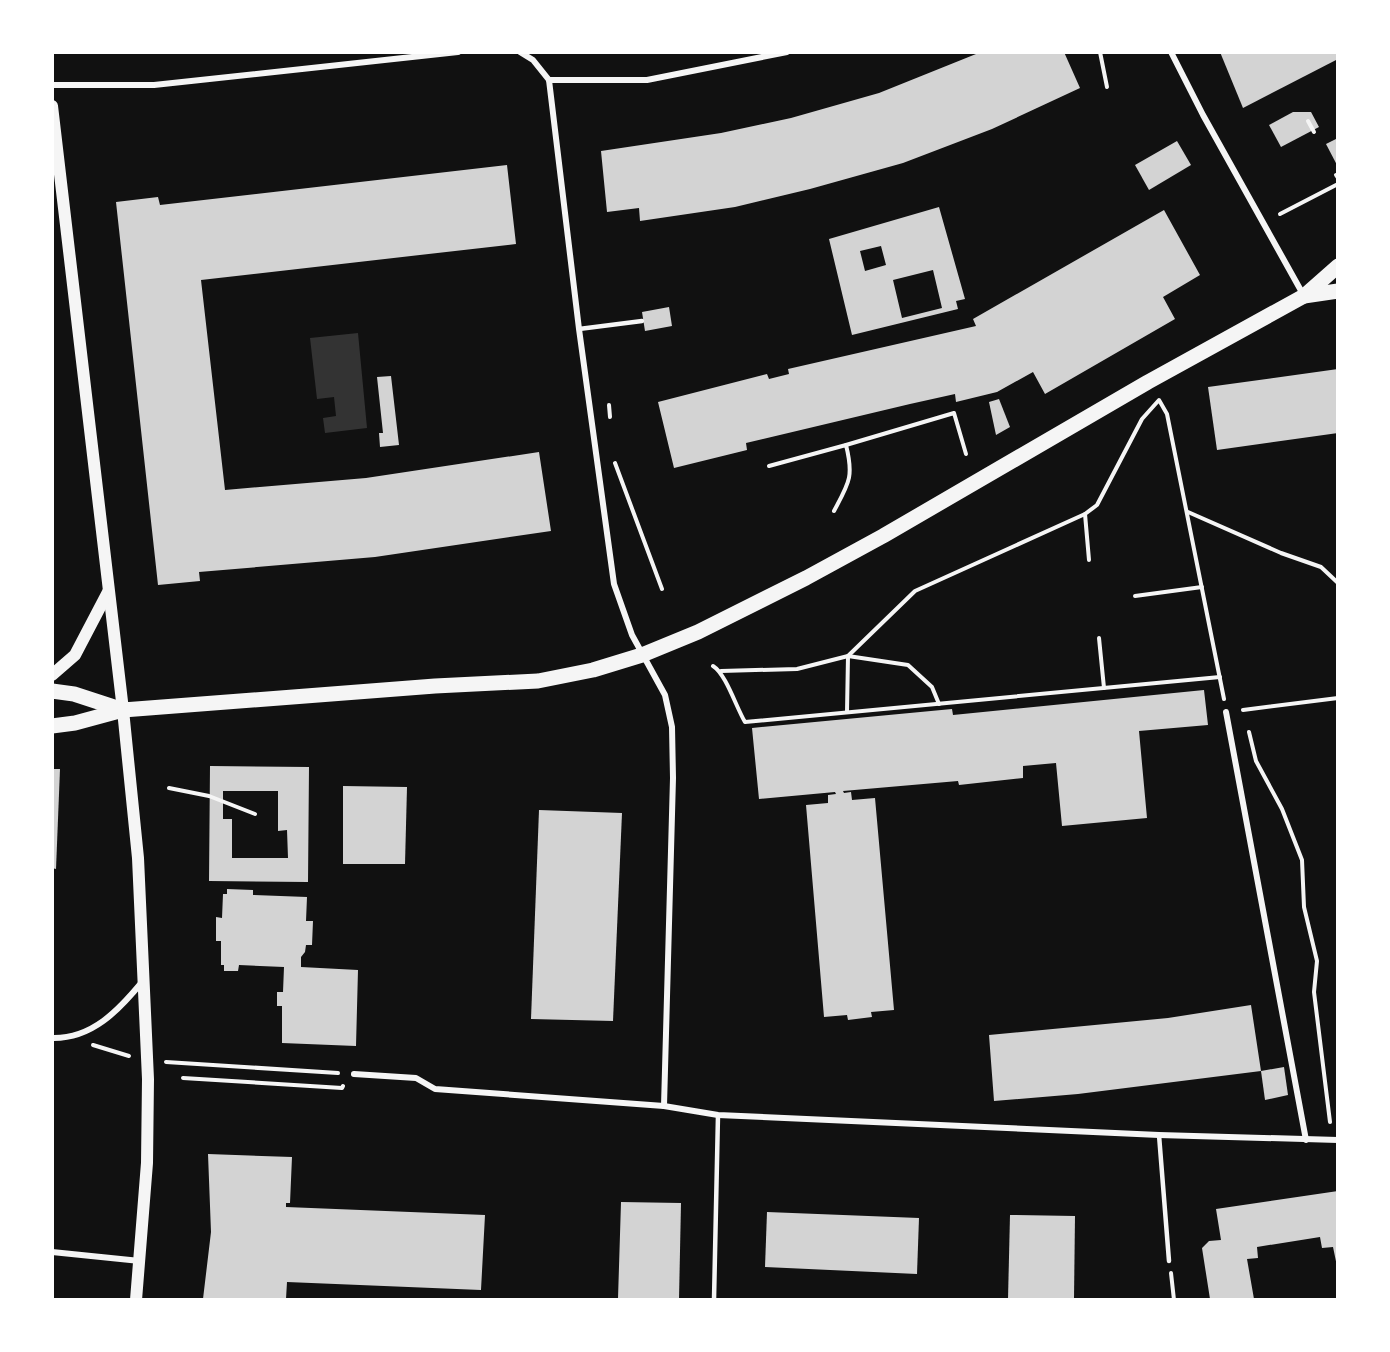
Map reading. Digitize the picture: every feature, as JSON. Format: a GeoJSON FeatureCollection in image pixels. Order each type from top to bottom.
{"type":"FeatureCollection","features":[{"type":"Feature","properties":{"kind":"main road"},"geometry":{"type":"LineString","coordinates":[[52,106],[123,710],[138,858],[148,1061],[147,1163],[136,1299]]}},
{"type":"Feature","properties":{"kind":"main road"},"geometry":{"type":"LineString","coordinates":[[52,726],[75,723],[123,710],[435,686],[538,681],[593,670],[642,655],[698,632],[826,568],[893,531],[1148,382],[1304,296],[1338,266]]}},
{"type":"Feature","properties":{"kind":"main road"},"geometry":{"type":"LineString","coordinates":[[1304,296],[1338,291]]}},
{"type":"Feature","properties":{"kind":"main road"},"geometry":{"type":"LineString","coordinates":[[52,675],[75,655],[108,592]]}},
{"type":"Feature","properties":{"kind":"main road"},"geometry":{"type":"LineString","coordinates":[[52,691],[74,694],[123,710]]}},
{"type":"Feature","properties":{"kind":"street"},"geometry":{"type":"LineString","coordinates":[[52,85],[154,85],[458,52]]}},
{"type":"Feature","properties":{"kind":"street"},"geometry":{"type":"LineString","coordinates":[[520,52],[532,60],[549,80],[579,329],[614,584],[632,635],[664,695],[672,727],[673,778],[664,1106]]}},
{"type":"Feature","properties":{"kind":"street"},"geometry":{"type":"LineString","coordinates":[[549,80],[647,80],[787,52]]}},
{"type":"Feature","properties":{"kind":"street"},"geometry":{"type":"LineString","coordinates":[[1171,52],[1203,115],[1304,296]]}},
{"type":"Feature","properties":{"kind":"street"},"geometry":{"type":"LineString","coordinates":[[1226,712],[1306,1140]]}},
{"type":"Feature","properties":{"kind":"street"},"geometry":{"type":"LineString","coordinates":[[52,1038],[68,1038],[100,1024],[124,1004],[143,979]]}},
{"type":"Feature","properties":{"kind":"street"},"geometry":{"type":"LineString","coordinates":[[354,1074],[416,1078],[435,1089],[664,1106],[718,1115],[1159,1135],[1338,1140]]}},
{"type":"Feature","properties":{"kind":"street"},"geometry":{"type":"LineString","coordinates":[[52,1252],[140,1261]]}},
{"type":"Feature","properties":{"kind":"lane"},"geometry":{"type":"LineString","coordinates":[[579,329],[642,321]]}},
{"type":"Feature","properties":{"kind":"lane"},"geometry":{"type":"LineString","coordinates":[[714,1299],[718,1115]]}},
{"type":"Feature","properties":{"kind":"lane"},"geometry":{"type":"LineString","coordinates":[[1159,1135],[1169,1261]]}},
{"type":"Feature","properties":{"kind":"path"},"geometry":{"type":"LineString","coordinates":[[1100,52],[1107,87]]}},
{"type":"Feature","properties":{"kind":"path"},"geometry":{"type":"LineString","coordinates":[[1308,121],[1314,132]]}},
{"type":"Feature","properties":{"kind":"path"},"geometry":{"type":"LineString","coordinates":[[1280,214],[1338,184]]}},
{"type":"Feature","properties":{"kind":"path"},"geometry":{"type":"LineString","coordinates":[[847,712],[848,656],[915,591],[1085,514],[1097,505],[1142,419],[1159,400],[1167,414],[1226,712],[1338,698]]}},
{"type":"Feature","properties":{"kind":"path"},"geometry":{"type":"LineString","coordinates":[[609,405],[611,428]]}},
{"type":"Feature","properties":{"kind":"path"},"geometry":{"type":"LineString","coordinates":[[769,466],[954,413],[966,454]]}},
{"type":"Feature","properties":{"kind":"path"},"geometry":{"type":"LineString","coordinates":[[834,511],[849,484],[851,465],[846,445]]}},
{"type":"Feature","properties":{"kind":"path"},"geometry":{"type":"LineString","coordinates":[[615,461],[662,589]]}},
{"type":"Feature","properties":{"kind":"path"},"geometry":{"type":"LineString","coordinates":[[1187,512],[1281,553],[1321,567],[1338,583]]}},
{"type":"Feature","properties":{"kind":"path"},"geometry":{"type":"LineString","coordinates":[[1085,514],[1089,560]]}},
{"type":"Feature","properties":{"kind":"path"},"geometry":{"type":"LineString","coordinates":[[1135,596],[1202,587]]}},
{"type":"Feature","properties":{"kind":"path"},"geometry":{"type":"LineString","coordinates":[[1100,638],[1104,688]]}},
{"type":"Feature","properties":{"kind":"path"},"geometry":{"type":"LineString","coordinates":[[713,666],[721,671],[797,669],[848,656],[908,665],[932,687],[939,704]]}},
{"type":"Feature","properties":{"kind":"path"},"geometry":{"type":"LineString","coordinates":[[721,671],[745,722],[1220,677]]}},
{"type":"Feature","properties":{"kind":"path"},"geometry":{"type":"LineString","coordinates":[[1244,710],[1246,720]]}},
{"type":"Feature","properties":{"kind":"path"},"geometry":{"type":"LineString","coordinates":[[1248,730],[1256,761],[1282,809],[1302,860],[1304,907],[1317,961],[1314,992],[1330,1122]]}},
{"type":"Feature","properties":{"kind":"path"},"geometry":{"type":"LineString","coordinates":[[169,788],[209,796],[255,814]]}},
{"type":"Feature","properties":{"kind":"path"},"geometry":{"type":"LineString","coordinates":[[68,1038],[148,1061]]}},
{"type":"Feature","properties":{"kind":"path"},"geometry":{"type":"LineString","coordinates":[[184,1063],[354,1074]]}},
{"type":"Feature","properties":{"kind":"path"},"geometry":{"type":"LineString","coordinates":[[183,1078],[342,1088],[344,1073]]}},
{"type":"Feature","properties":{"kind":"path"},"geometry":{"type":"LineString","coordinates":[[1169,1261],[1174,1299]]}},
{"type":"Feature","properties":{"kind":"shaded area"},"geometry":{"type":"Polygon","coordinates":[[[358,333],[367,428],[325,433],[323,418],[336,416],[334,397],[317,399],[310,338],[358,333]]]}},
{"type":"Feature","properties":{"kind":"building"},"geometry":{"type":"Polygon","coordinates":[[[981,52],[1064,52],[1080,88],[992,129],[903,163],[810,189],[735,207],[640,221],[639,208],[607,212],[601,151],[721,133],[791,118],[879,93],[981,52]]]}},
{"type":"Feature","properties":{"kind":"building"},"geometry":{"type":"Polygon","coordinates":[[[1220,52],[1338,52],[1338,59],[1243,108],[1220,52]]]}},
{"type":"Feature","properties":{"kind":"building"},"geometry":{"type":"Polygon","coordinates":[[[1293,112],[1311,112],[1319,127],[1281,147],[1269,125],[1293,112]]]}},
{"type":"Feature","properties":{"kind":"building"},"geometry":{"type":"Polygon","coordinates":[[[1338,138],[1338,167],[1326,144],[1338,138]]]}},
{"type":"Feature","properties":{"kind":"building"},"geometry":{"type":"Polygon","coordinates":[[[1177,141],[1191,165],[1149,190],[1135,165],[1177,141]]]}},
{"type":"Feature","properties":{"kind":"building"},"geometry":{"type":"Polygon","coordinates":[[[507,165],[516,244],[201,280],[225,490],[366,478],[539,452],[551,531],[375,557],[199,572],[200,581],[158,585],[116,202],[158,197],[160,205],[507,165]]]}},
{"type":"Feature","properties":{"kind":"building"},"geometry":{"type":"Polygon","coordinates":[[[939,207],[965,299],[956,301],[958,309],[852,335],[829,239],[939,207]],[[881,246],[860,251],[865,271],[886,265],[881,246]],[[933,270],[893,280],[902,318],[942,308],[933,270]]]}},
{"type":"Feature","properties":{"kind":"building"},"geometry":{"type":"Polygon","coordinates":[[[1164,210],[1200,275],[1163,297],[1175,319],[1045,394],[1033,372],[997,392],[956,402],[955,394],[910,404],[746,443],[747,450],[674,468],[658,402],[767,374],[769,379],[789,374],[788,369],[976,326],[973,319],[1164,210]]]}},
{"type":"Feature","properties":{"kind":"building"},"geometry":{"type":"Polygon","coordinates":[[[669,307],[672,326],[645,331],[642,312],[669,307]]]}},
{"type":"Feature","properties":{"kind":"building"},"geometry":{"type":"Polygon","coordinates":[[[1338,369],[1338,433],[1217,450],[1208,387],[1338,369]]]}},
{"type":"Feature","properties":{"kind":"building"},"geometry":{"type":"Polygon","coordinates":[[[391,376],[399,445],[380,447],[379,433],[383,433],[377,377],[391,376]]]}},
{"type":"Feature","properties":{"kind":"building"},"geometry":{"type":"Polygon","coordinates":[[[999,399],[1010,427],[996,435],[989,402],[999,399]]]}},
{"type":"Feature","properties":{"kind":"building"},"geometry":{"type":"Polygon","coordinates":[[[1204,690],[1208,725],[1139,731],[1147,818],[1062,826],[1056,763],[1023,766],[1023,778],[959,785],[958,781],[843,791],[844,793],[851,792],[852,800],[875,798],[894,1010],[871,1012],[872,1017],[848,1020],[847,1015],[824,1017],[806,805],[828,803],[828,795],[836,794],[835,792],[759,799],[752,728],[952,709],[953,715],[1204,690]]]}},
{"type":"Feature","properties":{"kind":"building"},"geometry":{"type":"Polygon","coordinates":[[[210,766],[309,767],[308,882],[209,881],[210,766]],[[223,791],[223,819],[232,819],[232,858],[288,858],[287,830],[278,831],[278,791],[223,791]]]}},
{"type":"Feature","properties":{"kind":"building"},"geometry":{"type":"Polygon","coordinates":[[[52,769],[60,769],[56,869],[52,868],[52,769]]]}},
{"type":"Feature","properties":{"kind":"building"},"geometry":{"type":"Polygon","coordinates":[[[343,786],[407,787],[405,864],[343,864],[343,786]]]}},
{"type":"Feature","properties":{"kind":"building"},"geometry":{"type":"Polygon","coordinates":[[[539,810],[622,813],[613,1021],[531,1019],[539,810]]]}},
{"type":"Feature","properties":{"kind":"building"},"geometry":{"type":"Polygon","coordinates":[[[227,889],[253,890],[253,895],[307,897],[306,921],[313,921],[312,945],[306,945],[301,957],[301,967],[358,970],[356,1046],[282,1043],[282,1006],[277,1006],[277,992],[283,992],[284,967],[239,965],[238,971],[224,971],[224,965],[221,965],[221,941],[216,941],[216,917],[222,918],[223,894],[227,894],[227,889]]]}},
{"type":"Feature","properties":{"kind":"building"},"geometry":{"type":"Polygon","coordinates":[[[1251,1005],[1261,1071],[1078,1094],[994,1101],[989,1035],[1168,1018],[1251,1005]]]}},
{"type":"Feature","properties":{"kind":"building"},"geometry":{"type":"Polygon","coordinates":[[[1284,1067],[1288,1095],[1265,1100],[1261,1071],[1284,1067]]]}},
{"type":"Feature","properties":{"kind":"building"},"geometry":{"type":"Polygon","coordinates":[[[208,1154],[292,1157],[290,1203],[286,1203],[286,1207],[485,1215],[481,1290],[287,1282],[286,1299],[203,1299],[211,1232],[208,1154]]]}},
{"type":"Feature","properties":{"kind":"building"},"geometry":{"type":"Polygon","coordinates":[[[1338,1191],[1338,1271],[1333,1247],[1322,1248],[1320,1237],[1257,1247],[1258,1258],[1247,1259],[1254,1299],[1210,1299],[1202,1248],[1209,1241],[1221,1240],[1216,1209],[1338,1191]]]}},
{"type":"Feature","properties":{"kind":"building"},"geometry":{"type":"Polygon","coordinates":[[[621,1202],[681,1203],[679,1299],[618,1299],[621,1202]]]}},
{"type":"Feature","properties":{"kind":"building"},"geometry":{"type":"Polygon","coordinates":[[[767,1212],[919,1218],[917,1274],[765,1267],[767,1212]]]}},
{"type":"Feature","properties":{"kind":"building"},"geometry":{"type":"Polygon","coordinates":[[[1010,1215],[1075,1216],[1074,1299],[1008,1299],[1010,1215]]]}}]}
